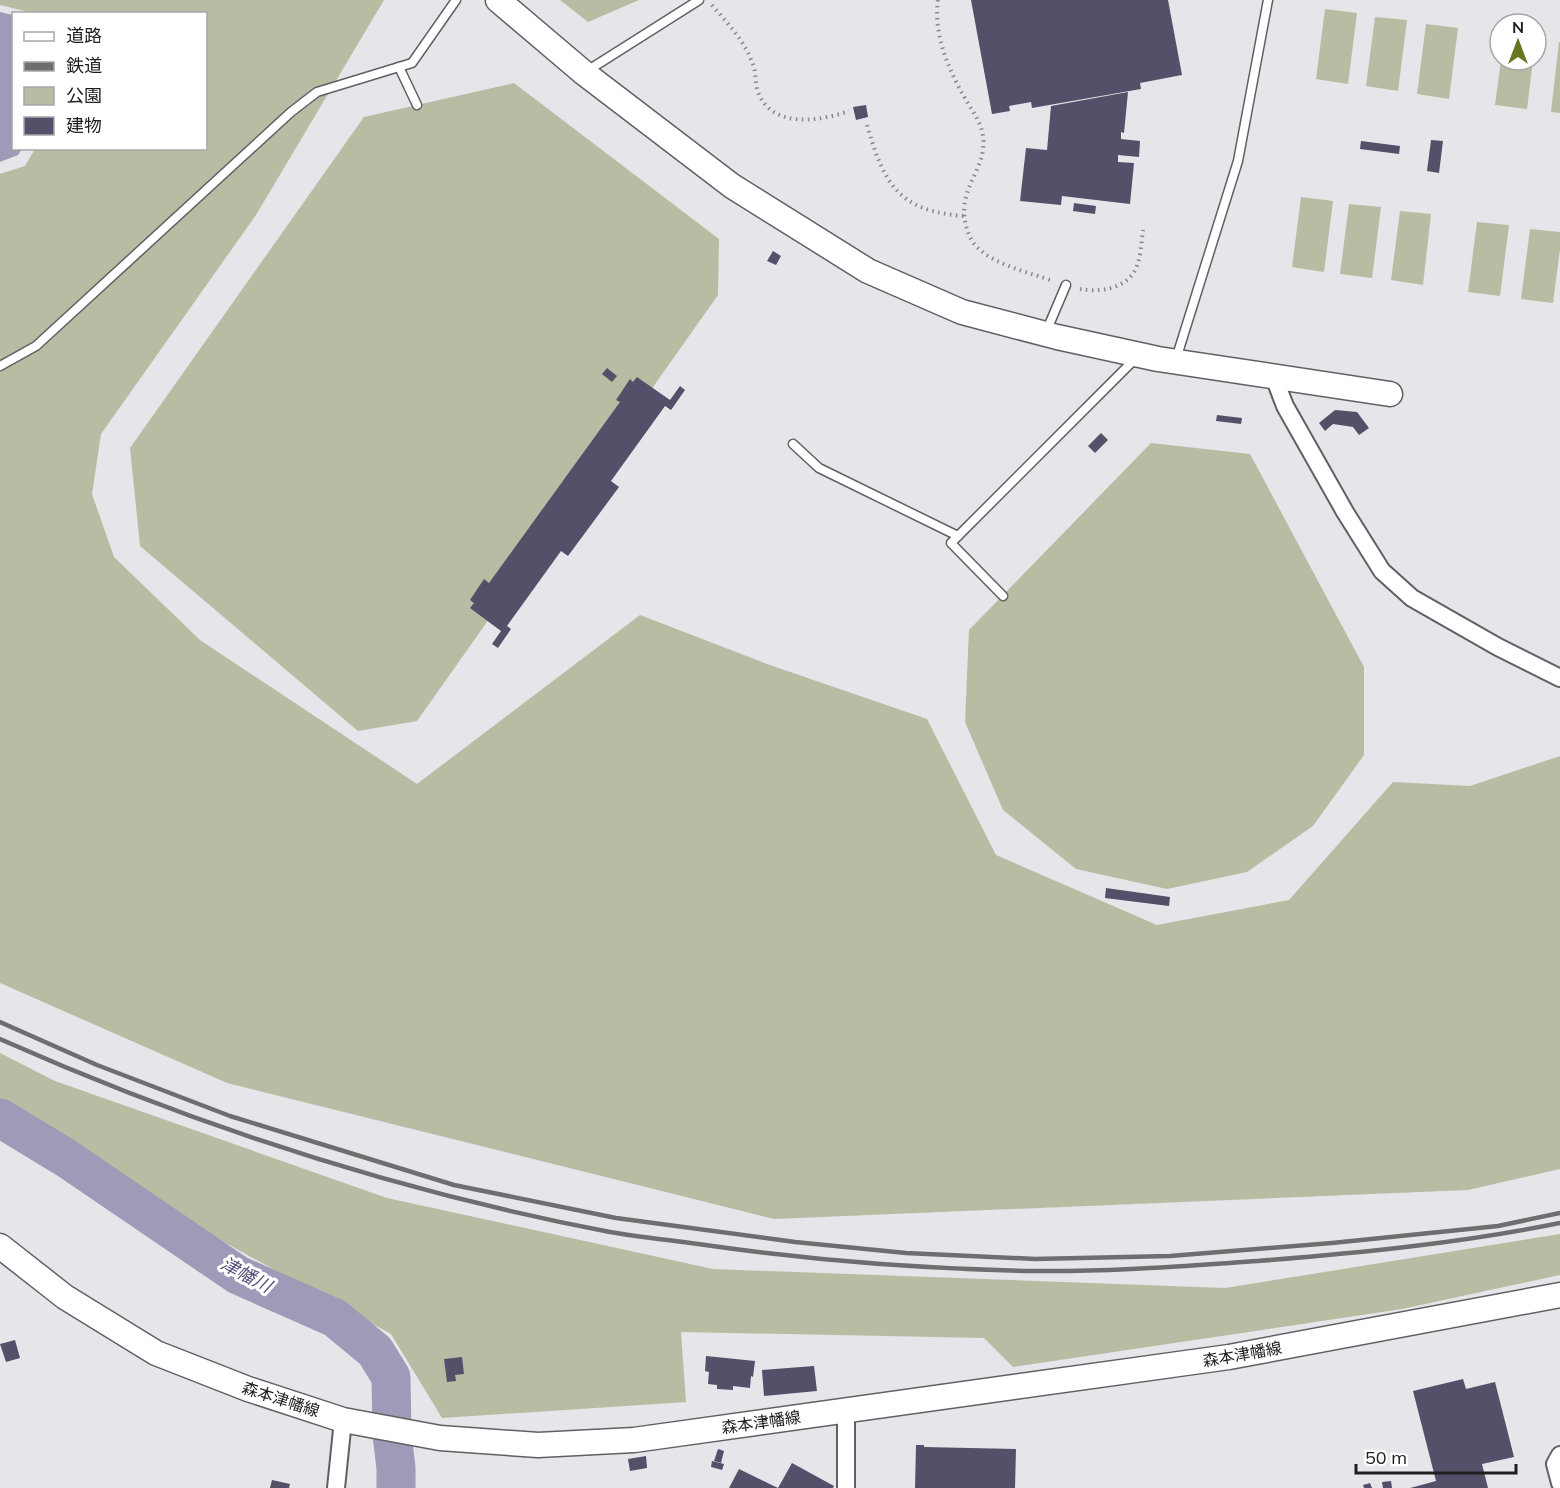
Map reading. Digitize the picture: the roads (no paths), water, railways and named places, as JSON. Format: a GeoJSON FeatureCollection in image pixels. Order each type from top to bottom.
{"type":"FeatureCollection","features":[{"type":"Feature","properties":{"kind":"main road"},"geometry":{"type":"LineString","coordinates":[[498,0],[585,73],[732,186],[868,271],[962,312],[1045,334],[1140,355],[1390,394]]}},
{"type":"Feature","properties":{"kind":"main road","name":"森本津幡線"},"geometry":{"type":"LineString","coordinates":[[0,1246],[65,1297],[156,1353],[248,1389],[343,1420],[440,1438],[538,1444],[634,1440],[1229,1357],[1560,1294]]}},
{"type":"Feature","properties":{"kind":"street"},"geometry":{"type":"LineString","coordinates":[[1274,377],[1290,416],[1382,571],[1412,598],[1560,678]]}},
{"type":"Feature","properties":{"kind":"street"},"geometry":{"type":"LineString","coordinates":[[846,1410],[846,1488]]}},
{"type":"Feature","properties":{"kind":"street"},"geometry":{"type":"LineString","coordinates":[[336,1488],[343,1420]]}},
{"type":"Feature","properties":{"kind":"street"},"geometry":{"type":"LineString","coordinates":[[1560,1455],[1555,1464],[1560,1483]]}},
{"type":"Feature","properties":{"kind":"lane"},"geometry":{"type":"LineString","coordinates":[[0,366],[36,346],[291,112],[317,92],[412,63],[456,0]]}},
{"type":"Feature","properties":{"kind":"lane"},"geometry":{"type":"LineString","coordinates":[[585,73],[699,0]]}},
{"type":"Feature","properties":{"kind":"lane"},"geometry":{"type":"LineString","coordinates":[[1176,360],[1238,161],[1268,0]]}},
{"type":"Feature","properties":{"kind":"lane"},"geometry":{"type":"LineString","coordinates":[[399,67],[417,105]]}},
{"type":"Feature","properties":{"kind":"lane"},"geometry":{"type":"LineString","coordinates":[[1045,334],[1066,285]]}},
{"type":"Feature","properties":{"kind":"lane"},"geometry":{"type":"LineString","coordinates":[[1003,596],[951,543],[1140,355]]}},
{"type":"Feature","properties":{"kind":"lane"},"geometry":{"type":"LineString","coordinates":[[793,444],[819,468],[958,536]]}},
{"type":"Feature","properties":{"kind":"waterway","name":"津幡川"},"geometry":{"type":"LineString","coordinates":[[0,1118],[66,1158],[238,1275],[335,1318],[375,1351],[391,1377],[396,1488]]}},
{"type":"Feature","properties":{"kind":"railway"},"geometry":{"type":"LineString","coordinates":[[0,1022],[97,1065],[230,1116],[454,1185],[616,1218],[795,1242],[906,1253],[1035,1259],[1170,1256],[1332,1243],[1498,1226],[1560,1213]]}},
{"type":"Feature","properties":{"kind":"railway"},"geometry":{"type":"LineString","coordinates":[[0,1039],[74,1071],[224,1128],[376,1176],[532,1216],[610,1232],[781,1255],[949,1268],[1033,1271],[1117,1270],[1372,1251],[1448,1242],[1560,1223]]}}]}
